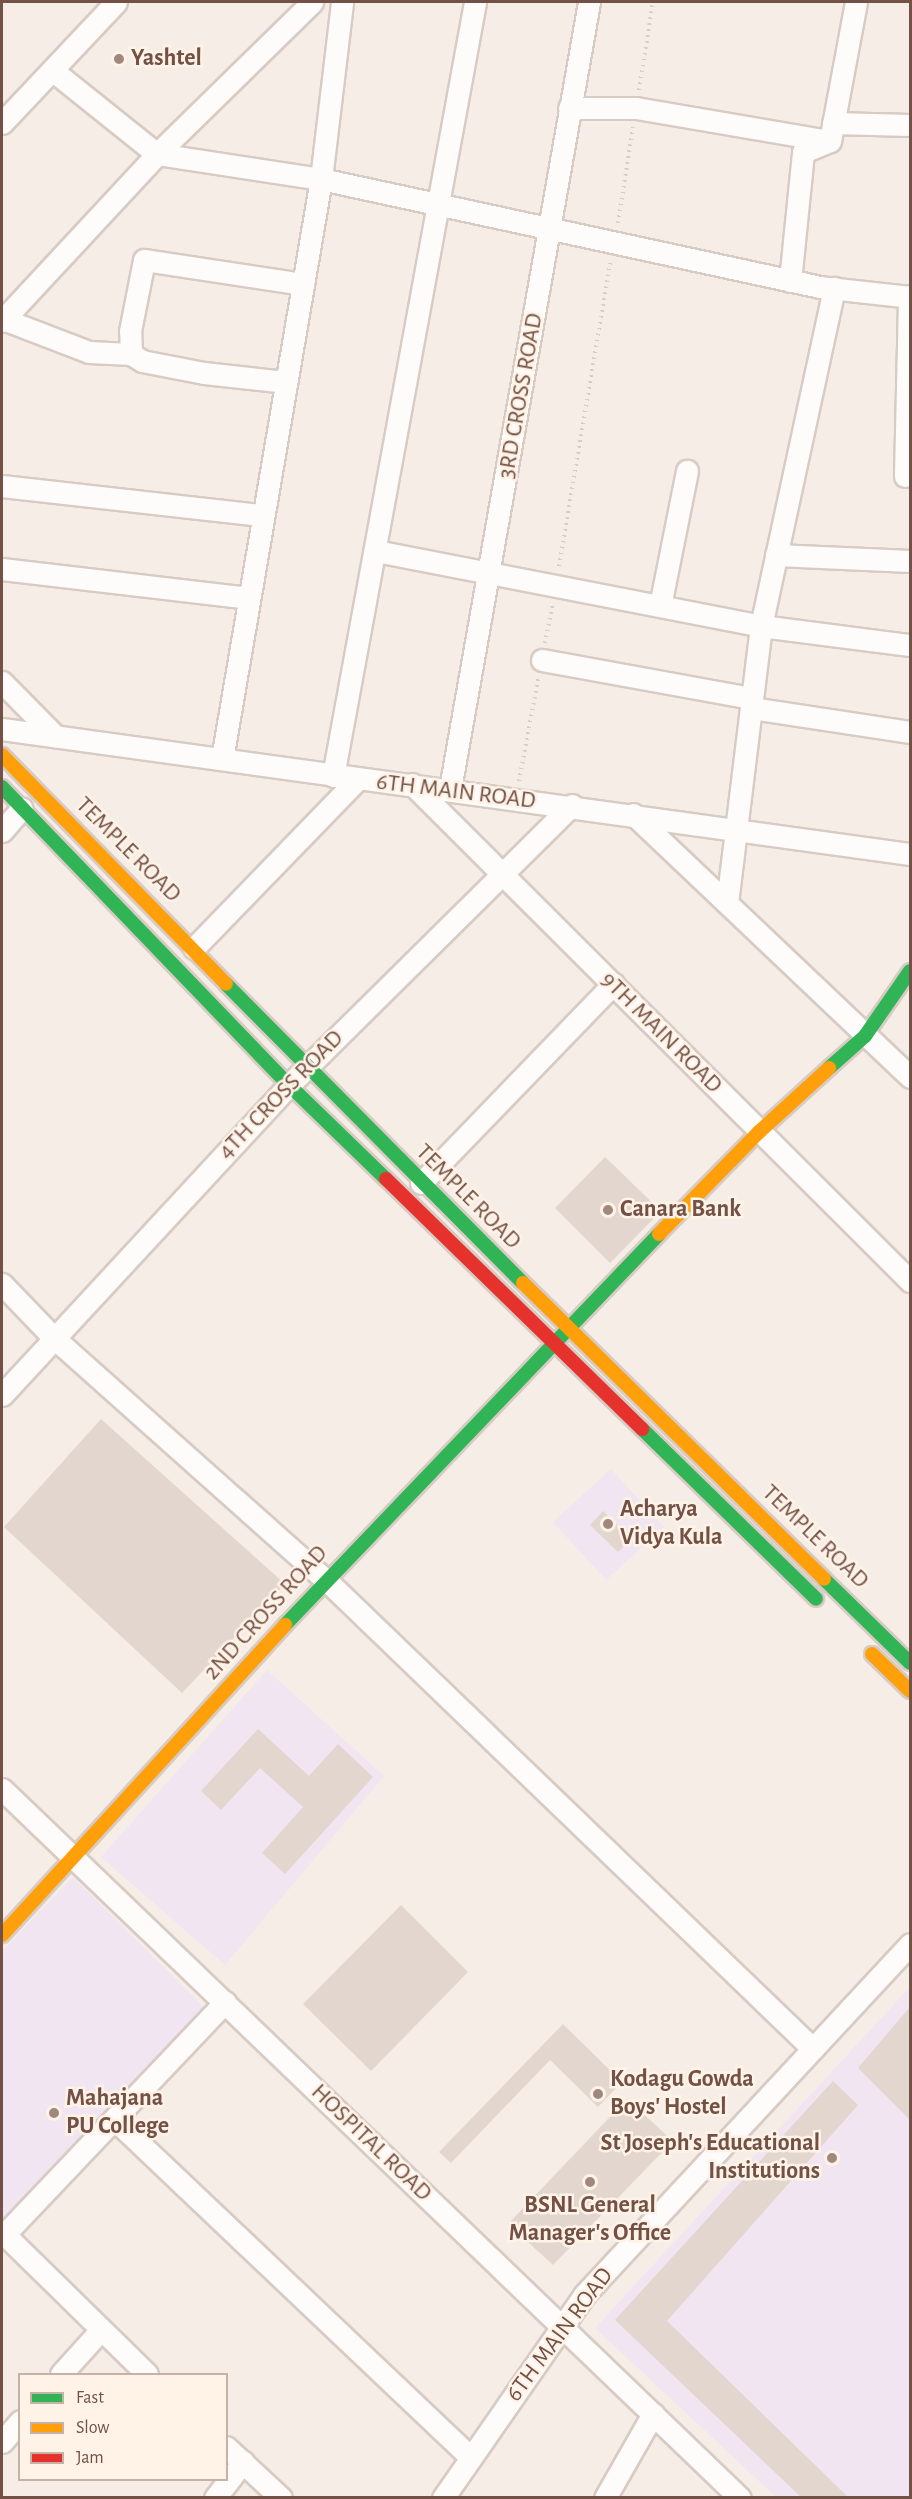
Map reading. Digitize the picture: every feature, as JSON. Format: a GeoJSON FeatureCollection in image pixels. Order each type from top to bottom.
{"type":"FeatureCollection","features":[{"type":"Feature","properties":{"kind":"street"},"geometry":{"type":"LineString","coordinates":[[2,123],[116,2]]}},
{"type":"Feature","properties":{"kind":"street"},"geometry":{"type":"LineString","coordinates":[[285,382],[204,373],[142,361],[131,354],[89,352],[2,320],[157,154],[312,2]]}},
{"type":"Feature","properties":{"kind":"street"},"geometry":{"type":"LineString","coordinates":[[222,759],[261,515],[321,179],[342,2]]}},
{"type":"Feature","properties":{"kind":"street"},"geometry":{"type":"LineString","coordinates":[[333,776],[475,2]]}},
{"type":"Feature","properties":{"kind":"street","name":"3RD CROSS ROAD"},"geometry":{"type":"LineString","coordinates":[[450,789],[551,231],[569,108],[589,2]]}},
{"type":"Feature","properties":{"kind":"street"},"geometry":{"type":"LineString","coordinates":[[790,281],[803,152],[832,132],[856,2]]}},
{"type":"Feature","properties":{"kind":"street"},"geometry":{"type":"LineString","coordinates":[[52,70],[157,154],[321,179],[438,207],[790,281],[910,296],[905,476]]}},
{"type":"Feature","properties":{"kind":"street"},"geometry":{"type":"LineString","coordinates":[[569,108],[636,108],[832,132],[910,125]]}},
{"type":"Feature","properties":{"kind":"street"},"geometry":{"type":"LineString","coordinates":[[131,354],[130,331],[144,260],[303,284]]}},
{"type":"Feature","properties":{"kind":"street"},"geometry":{"type":"LineString","coordinates":[[727,903],[761,626],[834,288]]}},
{"type":"Feature","properties":{"kind":"street"},"geometry":{"type":"LineString","coordinates":[[660,606],[687,471]]}},
{"type":"Feature","properties":{"kind":"street"},"geometry":{"type":"LineString","coordinates":[[2,486],[261,515]]}},
{"type":"Feature","properties":{"kind":"street"},"geometry":{"type":"LineString","coordinates":[[376,551],[761,626],[910,645]]}},
{"type":"Feature","properties":{"kind":"street"},"geometry":{"type":"LineString","coordinates":[[776,555],[910,561]]}},
{"type":"Feature","properties":{"kind":"street"},"geometry":{"type":"LineString","coordinates":[[2,569],[248,598]]}},
{"type":"Feature","properties":{"kind":"street"},"geometry":{"type":"LineString","coordinates":[[542,660],[752,703],[910,732]]}},
{"type":"Feature","properties":{"kind":"street"},"geometry":{"type":"LineString","coordinates":[[2,682],[55,736]]}},
{"type":"Feature","properties":{"kind":"street","name":"6TH MAIN ROAD"},"geometry":{"type":"LineString","coordinates":[[2,729],[222,759],[356,781],[450,789],[910,854]]}},
{"type":"Feature","properties":{"kind":"street","name":"TEMPLE ROAD"},"geometry":{"type":"LineString","coordinates":[[2,755],[194,948],[421,1183],[910,1663]]}},
{"type":"Feature","properties":{"kind":"street"},"geometry":{"type":"LineString","coordinates":[[194,948],[356,781]]}},
{"type":"Feature","properties":{"kind":"street","name":"9TH MAIN ROAD"},"geometry":{"type":"LineString","coordinates":[[412,784],[500,875],[613,984],[910,1281]]}},
{"type":"Feature","properties":{"kind":"street","name":"TEMPLE ROAD"},"geometry":{"type":"LineString","coordinates":[[2,787],[289,1085],[825,1608]]}},
{"type":"Feature","properties":{"kind":"street","name":"4TH CROSS ROAD"},"geometry":{"type":"LineString","coordinates":[[2,1395],[308,1065],[572,806]]}},
{"type":"Feature","properties":{"kind":"street"},"geometry":{"type":"LineString","coordinates":[[2,831],[22,808]]}},
{"type":"Feature","properties":{"kind":"street"},"geometry":{"type":"LineString","coordinates":[[633,814],[910,1077]]}},
{"type":"Feature","properties":{"kind":"street","name":"2ND CROSS ROAD"},"geometry":{"type":"LineString","coordinates":[[2,1935],[326,1580],[552,1343],[759,1132],[865,1036],[910,970]]}},
{"type":"Feature","properties":{"kind":"street"},"geometry":{"type":"LineString","coordinates":[[421,1183],[613,984]]}},
{"type":"Feature","properties":{"kind":"street"},"geometry":{"type":"LineString","coordinates":[[889,1001],[910,1005]]}},
{"type":"Feature","properties":{"kind":"street"},"geometry":{"type":"LineString","coordinates":[[2,1284],[54,1338],[326,1580],[813,2049]]}},
{"type":"Feature","properties":{"kind":"street"},"geometry":{"type":"LineString","coordinates":[[859,1641],[910,1691]]}},
{"type":"Feature","properties":{"kind":"street","name":"HOSPITAL ROAD"},"geometry":{"type":"LineString","coordinates":[[2,1789],[740,2498]]}},
{"type":"Feature","properties":{"kind":"street","name":"6TH MAIN ROAD"},"geometry":{"type":"LineString","coordinates":[[443,2498],[584,2295],[910,1944]]}},
{"type":"Feature","properties":{"kind":"street"},"geometry":{"type":"LineString","coordinates":[[146,2373],[99,2332],[2,2234],[225,2002]]}},
{"type":"Feature","properties":{"kind":"street"},"geometry":{"type":"LineString","coordinates":[[114,2119],[471,2458]]}},
{"type":"Feature","properties":{"kind":"street"},"geometry":{"type":"LineString","coordinates":[[62,2373],[99,2332]]}},
{"type":"Feature","properties":{"kind":"street"},"geometry":{"type":"LineString","coordinates":[[606,2498],[653,2414]]}},
{"type":"Feature","properties":{"kind":"street"},"geometry":{"type":"LineString","coordinates":[[2,2442],[18,2423]]}},
{"type":"Feature","properties":{"kind":"street"},"geometry":{"type":"LineString","coordinates":[[228,2449],[281,2498]]}},
{"type":"Feature","properties":{"kind":"street"},"geometry":{"type":"LineString","coordinates":[[228,2481],[243,2462]]}},
{"type":"Feature","properties":{"kind":"street"},"geometry":{"type":"LineString","coordinates":[[214,2498],[228,2481]]}},
{"type":"Feature","properties":{"kind":"path"},"geometry":{"type":"LineString","coordinates":[[516,798],[614,244],[653,2]]}},
{"type":"Feature","properties":{"kind":"shaded area","name":"Acharya Vidya Kula"},"geometry":{"type":"Polygon","coordinates":[[[611,1469],[664,1527],[606,1580],[553,1522],[611,1469]]]}},
{"type":"Feature","properties":{"kind":"shaded area"},"geometry":{"type":"Polygon","coordinates":[[[267,1670],[384,1776],[225,1965],[101,1857],[267,1670]]]}},
{"type":"Feature","properties":{"kind":"shaded area","name":"Mahajana PU College"},"geometry":{"type":"Polygon","coordinates":[[[73,1877],[205,2008],[5,2222],[2,2218],[2,1951],[73,1877]]]}},
{"type":"Feature","properties":{"kind":"shaded area","name":"St Joseph's Educational Institutions"},"geometry":{"type":"Polygon","coordinates":[[[910,1987],[910,2497],[776,2497],[595,2328],[910,1987]]]}},
{"type":"Feature","properties":{"kind":"building","name":"Canara Bank"},"geometry":{"type":"Polygon","coordinates":[[[605,1157],[661,1211],[610,1263],[555,1208],[605,1157]]]}},
{"type":"Feature","properties":{"kind":"building"},"geometry":{"type":"Polygon","coordinates":[[[101,1419],[285,1584],[182,1693],[4,1527],[101,1419]]]}},
{"type":"Feature","properties":{"kind":"building"},"geometry":{"type":"Polygon","coordinates":[[[603,1511],[632,1539],[618,1552],[590,1525],[603,1511]]]}},
{"type":"Feature","properties":{"kind":"building"},"geometry":{"type":"Polygon","coordinates":[[[258,1729],[309,1776],[338,1744],[373,1777],[285,1874],[262,1853],[303,1807],[260,1768],[221,1810],[201,1791],[258,1729]]]}},
{"type":"Feature","properties":{"kind":"building"},"geometry":{"type":"Polygon","coordinates":[[[401,1905],[468,1972],[371,2071],[303,2004],[401,1905]]]}},
{"type":"Feature","properties":{"kind":"building"},"geometry":{"type":"Polygon","coordinates":[[[910,2007],[910,2120],[858,2068],[910,2007]]]}},
{"type":"Feature","properties":{"kind":"building","name":"Kodagu Gowda Boys' Hostel"},"geometry":{"type":"Polygon","coordinates":[[[563,2024],[622,2082],[598,2107],[550,2060],[451,2163],[439,2152],[563,2024]]]}},
{"type":"Feature","properties":{"kind":"building"},"geometry":{"type":"Polygon","coordinates":[[[833,2081],[858,2105],[667,2321],[849,2498],[802,2498],[615,2320],[833,2081]]]}},
{"type":"Feature","properties":{"kind":"building","name":"BSNL General Manager's Office"},"geometry":{"type":"Polygon","coordinates":[[[627,2099],[673,2141],[553,2265],[508,2224],[627,2099]]]}},
{"type":"Feature","properties":{"kind":"traffic: fast"},"geometry":{"type":"LineString","coordinates":[[2,787],[289,1085],[386,1179]]}},
{"type":"Feature","properties":{"kind":"traffic: fast"},"geometry":{"type":"LineString","coordinates":[[829,1068],[865,1036],[910,971]]}},
{"type":"Feature","properties":{"kind":"traffic: fast"},"geometry":{"type":"LineString","coordinates":[[226,984],[523,1283]]}},
{"type":"Feature","properties":{"kind":"traffic: fast"},"geometry":{"type":"LineString","coordinates":[[285,1625],[659,1234]]}},
{"type":"Feature","properties":{"kind":"traffic: fast"},"geometry":{"type":"LineString","coordinates":[[642,1429],[816,1599]]}},
{"type":"Feature","properties":{"kind":"traffic: fast"},"geometry":{"type":"LineString","coordinates":[[824,1579],[910,1663]]}},
{"type":"Feature","properties":{"kind":"traffic: slow"},"geometry":{"type":"LineString","coordinates":[[2,755],[226,984]]}},
{"type":"Feature","properties":{"kind":"traffic: slow"},"geometry":{"type":"LineString","coordinates":[[659,1234],[759,1132],[829,1068]]}},
{"type":"Feature","properties":{"kind":"traffic: slow"},"geometry":{"type":"LineString","coordinates":[[523,1283],[824,1579]]}},
{"type":"Feature","properties":{"kind":"traffic: slow"},"geometry":{"type":"LineString","coordinates":[[2,1935],[285,1625]]}},
{"type":"Feature","properties":{"kind":"traffic: slow"},"geometry":{"type":"LineString","coordinates":[[872,1654],[910,1691]]}},
{"type":"Feature","properties":{"kind":"traffic: jam"},"geometry":{"type":"LineString","coordinates":[[386,1179],[642,1429]]}},
{"type":"Feature","properties":{"kind":"place","name":"Yashtel"},"geometry":{"type":"Point","coordinates":[119,59]}},
{"type":"Feature","properties":{"kind":"place","name":"Canara Bank"},"geometry":{"type":"Point","coordinates":[608,1210]}},
{"type":"Feature","properties":{"kind":"place","name":"Acharya Vidya Kula"},"geometry":{"type":"Point","coordinates":[608,1524]}},
{"type":"Feature","properties":{"kind":"place","name":"Kodagu Gowda Boys' Hostel"},"geometry":{"type":"Point","coordinates":[598,2094]}},
{"type":"Feature","properties":{"kind":"place","name":"Mahajana PU College"},"geometry":{"type":"Point","coordinates":[54,2113]}},
{"type":"Feature","properties":{"kind":"place","name":"St Joseph's Educational Institutions"},"geometry":{"type":"Point","coordinates":[832,2158]}},
{"type":"Feature","properties":{"kind":"place","name":"BSNL General Manager's Office"},"geometry":{"type":"Point","coordinates":[590,2182]}}]}
